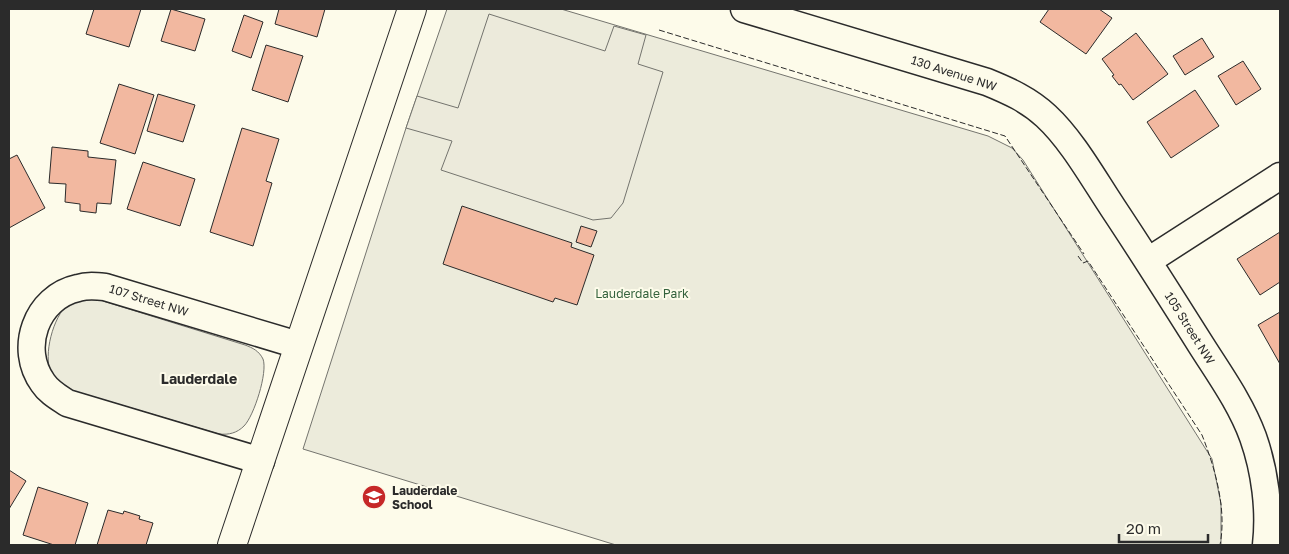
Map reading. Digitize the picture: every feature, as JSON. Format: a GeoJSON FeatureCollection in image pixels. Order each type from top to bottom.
{"type":"FeatureCollection","features":[{"type":"Feature","properties":{"kind":"street"},"geometry":{"type":"LineString","coordinates":[[232,545],[412,9]]}},
{"type":"Feature","properties":{"kind":"street","name":"130 Avenue NW"},"geometry":{"type":"LineString","coordinates":[[744,9],[987,82],[1014,93],[1047,117],[1061,133],[1148,261]]}},
{"type":"Feature","properties":{"kind":"street"},"geometry":{"type":"LineString","coordinates":[[1148,261],[1280,176]]}},
{"type":"Feature","properties":{"kind":"street","name":"105 Street NW"},"geometry":{"type":"LineString","coordinates":[[1148,261],[1239,406],[1253,438],[1262,471],[1267,505],[1266,545]]}},
{"type":"Feature","properties":{"kind":"street","name":"107 Street NW"},"geometry":{"type":"LineString","coordinates":[[261,461],[67,403],[54,395],[43,384],[36,371],[32,356],[32,340],[35,326],[51,302],[63,294],[76,288],[105,287],[298,345]]}},
{"type":"Feature","properties":{"kind":"green space","name":"Lauderdale Park"},"geometry":{"type":"Polygon","coordinates":[[[447,9],[561,9],[988,136],[1012,148],[1023,160],[1212,459],[1221,504],[1221,545],[616,545],[303,449],[406,128],[447,9]]]}},
{"type":"Feature","properties":{"kind":"green space"},"geometry":{"type":"Polygon","coordinates":[[[90,297],[245,345],[258,352],[263,359],[264,374],[252,413],[244,426],[233,433],[219,434],[67,389],[60,384],[51,373],[48,356],[54,327],[68,304],[90,297]]]}},
{"type":"Feature","properties":{"kind":"shaded area"},"geometry":{"type":"Polygon","coordinates":[[[489,14],[605,51],[614,26],[646,35],[638,64],[663,72],[623,203],[611,218],[593,220],[441,170],[452,141],[406,128],[417,96],[458,108],[489,14]]]}},
{"type":"Feature","properties":{"kind":"building"},"geometry":{"type":"Polygon","coordinates":[[[94,9],[141,9],[129,47],[86,34],[94,9]]]}},
{"type":"Feature","properties":{"kind":"building"},"geometry":{"type":"Polygon","coordinates":[[[171,9],[205,19],[195,51],[161,41],[171,9]]]}},
{"type":"Feature","properties":{"kind":"building"},"geometry":{"type":"Polygon","coordinates":[[[279,9],[325,9],[317,37],[275,24],[279,9]]]}},
{"type":"Feature","properties":{"kind":"building"},"geometry":{"type":"Polygon","coordinates":[[[1049,9],[1099,9],[1112,18],[1086,54],[1040,22],[1049,9]]]}},
{"type":"Feature","properties":{"kind":"building"},"geometry":{"type":"Polygon","coordinates":[[[244,15],[263,22],[251,58],[232,51],[244,15]]]}},
{"type":"Feature","properties":{"kind":"building"},"geometry":{"type":"Polygon","coordinates":[[[1136,33],[1168,74],[1133,100],[1121,84],[1119,85],[1112,76],[1114,75],[1102,59],[1136,33]]]}},
{"type":"Feature","properties":{"kind":"building"},"geometry":{"type":"Polygon","coordinates":[[[1202,38],[1214,57],[1185,75],[1173,56],[1202,38]]]}},
{"type":"Feature","properties":{"kind":"building"},"geometry":{"type":"Polygon","coordinates":[[[266,45],[303,56],[288,102],[252,90],[266,45]]]}},
{"type":"Feature","properties":{"kind":"building"},"geometry":{"type":"Polygon","coordinates":[[[1243,61],[1261,89],[1236,105],[1218,76],[1243,61]]]}},
{"type":"Feature","properties":{"kind":"building"},"geometry":{"type":"Polygon","coordinates":[[[119,84],[154,95],[135,154],[100,143],[119,84]]]}},
{"type":"Feature","properties":{"kind":"building"},"geometry":{"type":"Polygon","coordinates":[[[1195,90],[1219,126],[1171,158],[1147,122],[1195,90]]]}},
{"type":"Feature","properties":{"kind":"building"},"geometry":{"type":"Polygon","coordinates":[[[158,94],[195,105],[183,142],[147,131],[158,94]]]}},
{"type":"Feature","properties":{"kind":"building"},"geometry":{"type":"Polygon","coordinates":[[[242,128],[279,139],[266,181],[272,183],[253,246],[210,232],[242,128]]]}},
{"type":"Feature","properties":{"kind":"building"},"geometry":{"type":"Polygon","coordinates":[[[52,147],[88,151],[88,157],[116,160],[111,204],[97,203],[96,213],[80,211],[80,204],[65,202],[66,184],[49,183],[52,147]]]}},
{"type":"Feature","properties":{"kind":"building"},"geometry":{"type":"Polygon","coordinates":[[[17,155],[45,208],[9,228],[9,159],[17,155]]]}},
{"type":"Feature","properties":{"kind":"building"},"geometry":{"type":"Polygon","coordinates":[[[143,162],[195,179],[180,226],[127,209],[143,162]]]}},
{"type":"Feature","properties":{"kind":"building"},"geometry":{"type":"Polygon","coordinates":[[[462,206],[572,243],[571,247],[594,255],[577,305],[555,298],[553,302],[443,264],[462,206]]]}},
{"type":"Feature","properties":{"kind":"building"},"geometry":{"type":"Polygon","coordinates":[[[581,226],[597,231],[591,247],[576,242],[581,226]]]}},
{"type":"Feature","properties":{"kind":"building"},"geometry":{"type":"Polygon","coordinates":[[[1280,232],[1280,282],[1260,295],[1237,259],[1280,232]]]}},
{"type":"Feature","properties":{"kind":"building"},"geometry":{"type":"Polygon","coordinates":[[[1280,312],[1280,364],[1258,325],[1280,312]]]}},
{"type":"Feature","properties":{"kind":"building"},"geometry":{"type":"Polygon","coordinates":[[[9,470],[26,481],[9,509],[9,470]]]}},
{"type":"Feature","properties":{"kind":"building"},"geometry":{"type":"Polygon","coordinates":[[[38,487],[88,503],[75,545],[54,545],[23,535],[38,487]]]}},
{"type":"Feature","properties":{"kind":"building"},"geometry":{"type":"Polygon","coordinates":[[[108,510],[123,514],[124,511],[140,516],[139,519],[153,523],[146,545],[97,545],[108,510]]]}},
{"type":"Feature","properties":{"kind":"fence"},"geometry":{"type":"LineString","coordinates":[[659,30],[1005,136],[1084,254]]}},
{"type":"Feature","properties":{"kind":"fence"},"geometry":{"type":"LineString","coordinates":[[1078,256],[1083,263],[1088,261],[1202,435],[1215,475],[1221,503],[1222,531],[1220,545]]}},
{"type":"Feature","properties":{"kind":"place","name":"Lauderdale School"},"geometry":{"type":"Point","coordinates":[374,497]}},
{"type":"Feature","properties":{"kind":"district","name":"Lauderdale"},"geometry":{"type":"Point","coordinates":[199,378]}}]}
